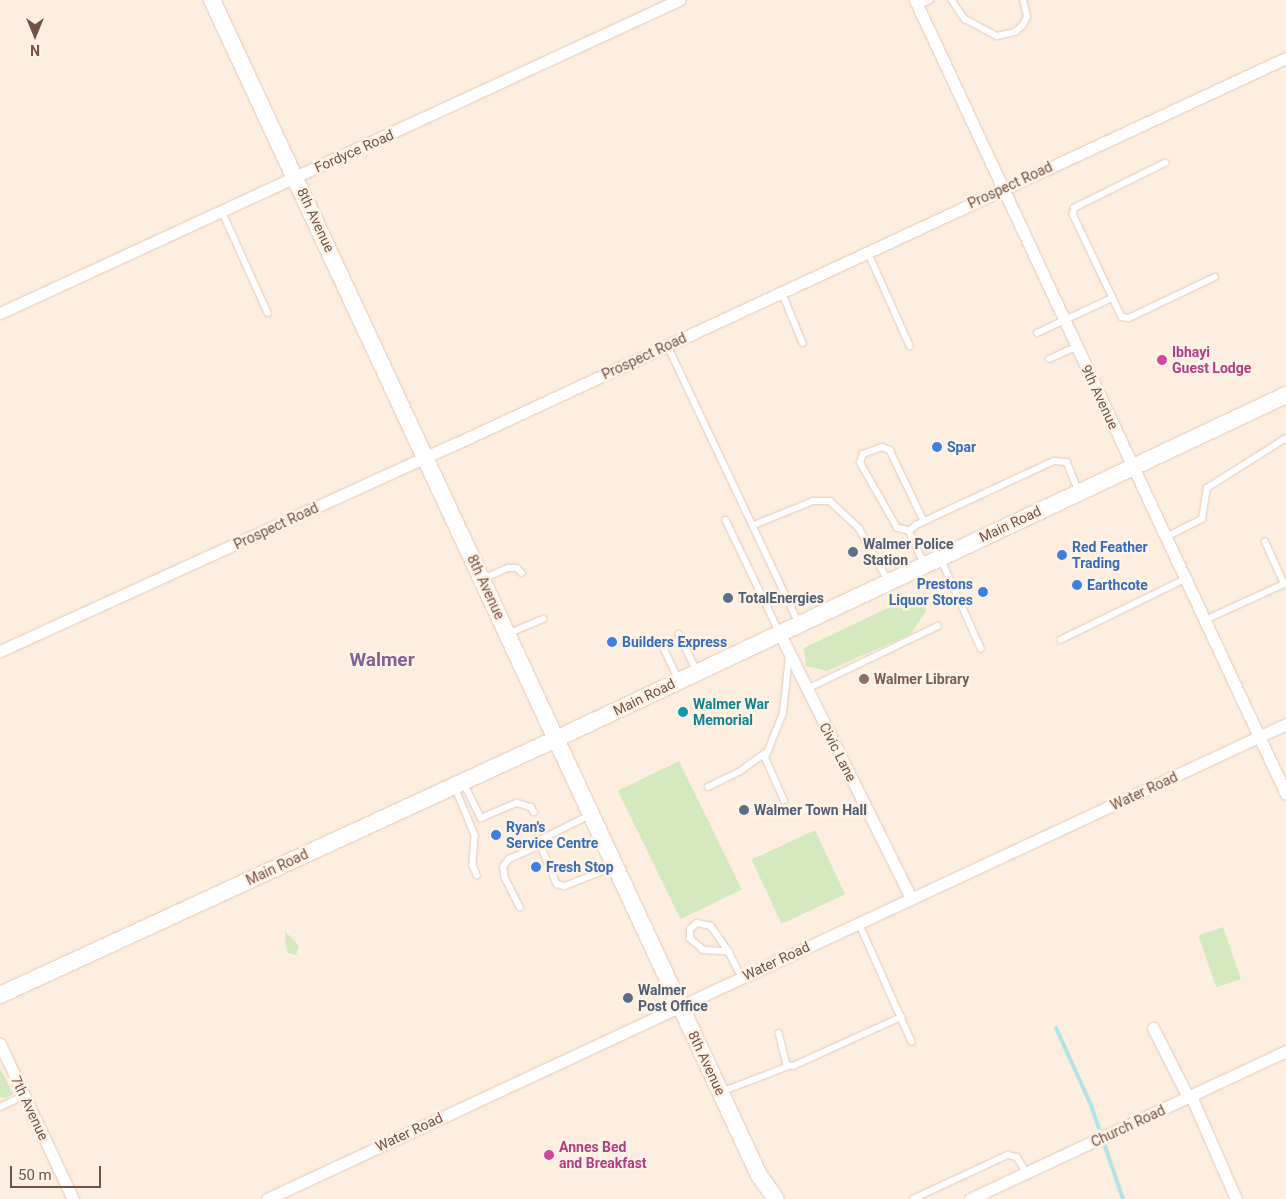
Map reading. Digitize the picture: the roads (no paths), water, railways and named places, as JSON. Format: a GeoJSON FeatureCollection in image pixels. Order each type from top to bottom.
{"type":"FeatureCollection","features":[{"type":"Feature","properties":{"kind":"street","name":"8th Avenue"},"geometry":{"type":"LineString","coordinates":[[212,0],[427,457],[721,1092],[759,1175],[765,1199]]}},
{"type":"Feature","properties":{"kind":"street","name":"Fordyce Road"},"geometry":{"type":"LineString","coordinates":[[0,313],[679,0]]}},
{"type":"Feature","properties":{"kind":"street","name":"9th Avenue"},"geometry":{"type":"LineString","coordinates":[[916,3],[1286,794]]}},
{"type":"Feature","properties":{"kind":"street","name":"Prospect Road"},"geometry":{"type":"LineString","coordinates":[[0,652],[668,346],[1003,187],[1286,58]]}},
{"type":"Feature","properties":{"kind":"street","name":"Main Road"},"geometry":{"type":"LineString","coordinates":[[0,995],[556,739],[779,632],[1286,395]]}},
{"type":"Feature","properties":{"kind":"street","name":"Civic Lane"},"geometry":{"type":"LineString","coordinates":[[779,632],[911,898]]}},
{"type":"Feature","properties":{"kind":"street","name":"Water Road"},"geometry":{"type":"LineString","coordinates":[[267,1199],[681,1008],[742,977],[1286,724]]}},
{"type":"Feature","properties":{"kind":"street"},"geometry":{"type":"LineString","coordinates":[[1153,1028],[1190,1097],[1236,1199]]}},
{"type":"Feature","properties":{"kind":"street","name":"7th Avenue"},"geometry":{"type":"LineString","coordinates":[[0,1044],[73,1199]]}},
{"type":"Feature","properties":{"kind":"street","name":"Church Road"},"geometry":{"type":"LineString","coordinates":[[970,1199],[1286,1051]]}},
{"type":"Feature","properties":{"kind":"street","name":"8th Avenue"},"geometry":{"type":"LineString","coordinates":[[759,1175],[776,1199]]}},
{"type":"Feature","properties":{"kind":"lane"},"geometry":{"type":"LineString","coordinates":[[916,3],[930,0]]}},
{"type":"Feature","properties":{"kind":"lane"},"geometry":{"type":"LineString","coordinates":[[952,0],[965,19],[997,36],[1015,32],[1022,26],[1027,17],[1023,0]]}},
{"type":"Feature","properties":{"kind":"lane"},"geometry":{"type":"LineString","coordinates":[[1166,164],[1073,211],[1122,317],[1129,318],[1216,277]]}},
{"type":"Feature","properties":{"kind":"lane"},"geometry":{"type":"LineString","coordinates":[[222,211],[268,313]]}},
{"type":"Feature","properties":{"kind":"lane"},"geometry":{"type":"LineString","coordinates":[[868,252],[910,346]]}},
{"type":"Feature","properties":{"kind":"lane"},"geometry":{"type":"LineString","coordinates":[[782,292],[803,343]]}},
{"type":"Feature","properties":{"kind":"lane"},"geometry":{"type":"LineString","coordinates":[[1037,333],[1112,298]]}},
{"type":"Feature","properties":{"kind":"lane"},"geometry":{"type":"LineString","coordinates":[[668,346],[799,623]]}},
{"type":"Feature","properties":{"kind":"lane"},"geometry":{"type":"LineString","coordinates":[[1049,359],[1076,347]]}},
{"type":"Feature","properties":{"kind":"lane"},"geometry":{"type":"LineString","coordinates":[[1165,538],[1202,519],[1207,488],[1286,438]]}},
{"type":"Feature","properties":{"kind":"lane"},"geometry":{"type":"LineString","coordinates":[[924,521],[890,450],[882,447],[863,454],[860,463],[897,528],[909,531],[924,521],[1060,460],[1067,462],[1079,491]]}},
{"type":"Feature","properties":{"kind":"lane"},"geometry":{"type":"LineString","coordinates":[[754,525],[813,501],[830,501],[859,528],[889,582]]}},
{"type":"Feature","properties":{"kind":"lane"},"geometry":{"type":"LineString","coordinates":[[726,520],[779,632]]}},
{"type":"Feature","properties":{"kind":"lane"},"geometry":{"type":"LineString","coordinates":[[909,531],[925,564]]}},
{"type":"Feature","properties":{"kind":"lane"},"geometry":{"type":"LineString","coordinates":[[1204,620],[1284,584],[1265,542]]}},
{"type":"Feature","properties":{"kind":"lane"},"geometry":{"type":"LineString","coordinates":[[940,557],[982,648]]}},
{"type":"Feature","properties":{"kind":"lane"},"geometry":{"type":"LineString","coordinates":[[483,579],[508,568],[517,568],[522,573]]}},
{"type":"Feature","properties":{"kind":"lane"},"geometry":{"type":"LineString","coordinates":[[1060,640],[1185,579]]}},
{"type":"Feature","properties":{"kind":"lane"},"geometry":{"type":"LineString","coordinates":[[508,634],[543,619]]}},
{"type":"Feature","properties":{"kind":"lane"},"geometry":{"type":"LineString","coordinates":[[807,689],[938,626]]}},
{"type":"Feature","properties":{"kind":"lane"},"geometry":{"type":"LineString","coordinates":[[679,634],[697,671]]}},
{"type":"Feature","properties":{"kind":"lane"},"geometry":{"type":"LineString","coordinates":[[661,642],[679,680]]}},
{"type":"Feature","properties":{"kind":"lane"},"geometry":{"type":"LineString","coordinates":[[784,801],[768,769],[766,753],[783,713],[789,652]]}},
{"type":"Feature","properties":{"kind":"lane"},"geometry":{"type":"LineString","coordinates":[[708,787],[739,772],[766,753]]}},
{"type":"Feature","properties":{"kind":"lane"},"geometry":{"type":"LineString","coordinates":[[458,783],[481,818],[517,803],[531,807],[534,812]]}},
{"type":"Feature","properties":{"kind":"lane"},"geometry":{"type":"LineString","coordinates":[[458,783],[475,834],[473,865],[477,875]]}},
{"type":"Feature","properties":{"kind":"lane"},"geometry":{"type":"LineString","coordinates":[[591,814],[541,837],[540,846],[557,884],[561,886],[615,866]]}},
{"type":"Feature","properties":{"kind":"lane"},"geometry":{"type":"LineString","coordinates":[[520,908],[505,878],[503,867],[509,859],[540,846]]}},
{"type":"Feature","properties":{"kind":"lane"},"geometry":{"type":"LineString","coordinates":[[729,952],[703,950],[690,939],[690,929],[697,923],[711,926],[729,952],[742,977]]}},
{"type":"Feature","properties":{"kind":"lane"},"geometry":{"type":"LineString","coordinates":[[859,923],[912,1042]]}},
{"type":"Feature","properties":{"kind":"lane"},"geometry":{"type":"LineString","coordinates":[[721,1092],[789,1066],[901,1017]]}},
{"type":"Feature","properties":{"kind":"lane"},"geometry":{"type":"LineString","coordinates":[[779,1033],[789,1066]]}},
{"type":"Feature","properties":{"kind":"lane"},"geometry":{"type":"LineString","coordinates":[[0,1107],[24,1096]]}},
{"type":"Feature","properties":{"kind":"lane"},"geometry":{"type":"LineString","coordinates":[[913,1199],[1008,1155],[1017,1156],[1027,1173]]}},
{"type":"Feature","properties":{"kind":"waterway"},"geometry":{"type":"LineString","coordinates":[[1056,1028],[1091,1105],[1123,1199]]}},
{"type":"Feature","properties":{"kind":"place","name":"Ibhayi Guest Lodge"},"geometry":{"type":"Point","coordinates":[1162,360]}},
{"type":"Feature","properties":{"kind":"place","name":"Spar"},"geometry":{"type":"Point","coordinates":[937,447]}},
{"type":"Feature","properties":{"kind":"place","name":"Walmer Police Station"},"geometry":{"type":"Point","coordinates":[853,552]}},
{"type":"Feature","properties":{"kind":"place","name":"Red Feather Trading"},"geometry":{"type":"Point","coordinates":[1062,555]}},
{"type":"Feature","properties":{"kind":"place","name":"Earthcote"},"geometry":{"type":"Point","coordinates":[1077,585]}},
{"type":"Feature","properties":{"kind":"place","name":"Prestons Liquor Stores"},"geometry":{"type":"Point","coordinates":[983,592]}},
{"type":"Feature","properties":{"kind":"place","name":"TotalEnergies"},"geometry":{"type":"Point","coordinates":[728,598]}},
{"type":"Feature","properties":{"kind":"place","name":"Builders Express"},"geometry":{"type":"Point","coordinates":[612,642]}},
{"type":"Feature","properties":{"kind":"place","name":"Walmer Library"},"geometry":{"type":"Point","coordinates":[864,679]}},
{"type":"Feature","properties":{"kind":"place","name":"Walmer War Memorial"},"geometry":{"type":"Point","coordinates":[683,712]}},
{"type":"Feature","properties":{"kind":"place","name":"Walmer Town Hall"},"geometry":{"type":"Point","coordinates":[744,810]}},
{"type":"Feature","properties":{"kind":"place","name":"Ryan's Service Centre"},"geometry":{"type":"Point","coordinates":[496,835]}},
{"type":"Feature","properties":{"kind":"place","name":"Fresh Stop"},"geometry":{"type":"Point","coordinates":[536,867]}},
{"type":"Feature","properties":{"kind":"place","name":"Walmer Post Office"},"geometry":{"type":"Point","coordinates":[628,998]}},
{"type":"Feature","properties":{"kind":"place","name":"Annes Bed and Breakfast"},"geometry":{"type":"Point","coordinates":[549,1155]}},
{"type":"Feature","properties":{"kind":"district","name":"Walmer"},"geometry":{"type":"Point","coordinates":[382,660]}}]}
